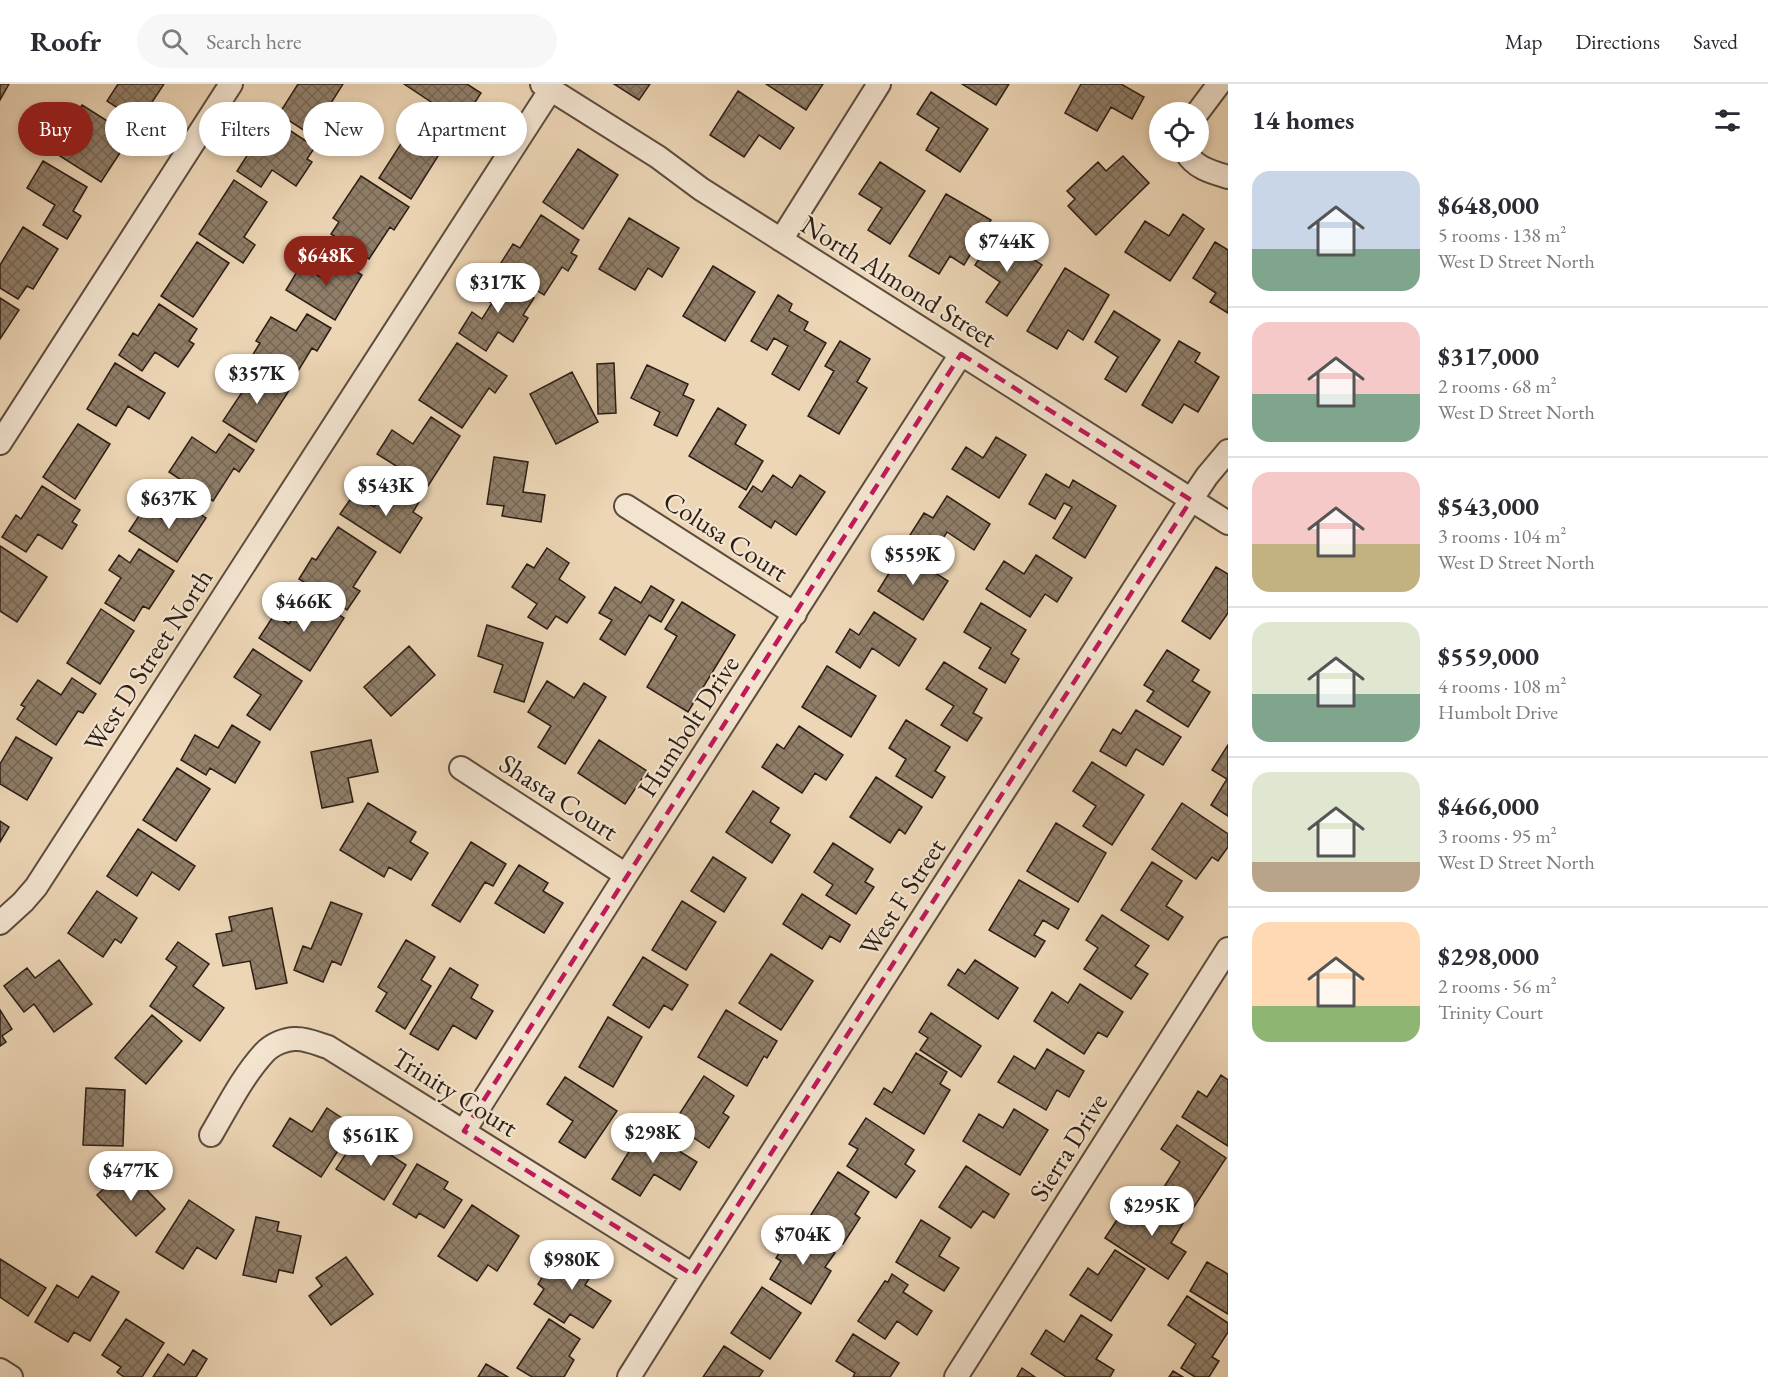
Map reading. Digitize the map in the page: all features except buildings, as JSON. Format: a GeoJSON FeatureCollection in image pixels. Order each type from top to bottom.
{"type":"FeatureCollection","features":[{"type":"Feature","properties":{"kind":"street"},"geometry":{"type":"LineString","coordinates":[[0,443],[231,84]]}},
{"type":"Feature","properties":{"kind":"street"},"geometry":{"type":"LineString","coordinates":[[781,240],[879,84]]}},
{"type":"Feature","properties":{"kind":"street"},"geometry":{"type":"LineString","coordinates":[[1206,102],[1219,84]]}},
{"type":"Feature","properties":{"kind":"street","name":"North Almond Street"},"geometry":{"type":"LineString","coordinates":[[547,87],[658,157],[701,189],[1228,523]]}},
{"type":"Feature","properties":{"kind":"street","name":"West D Street North"},"geometry":{"type":"LineString","coordinates":[[0,923],[36,887],[547,87]]}},
{"type":"Feature","properties":{"kind":"street"},"geometry":{"type":"LineString","coordinates":[[1195,162],[1206,170],[1228,177]]}},
{"type":"Feature","properties":{"kind":"street","name":"Humbolt Drive"},"geometry":{"type":"LineString","coordinates":[[464,1131],[626,874],[961,354]]}},
{"type":"Feature","properties":{"kind":"street","name":"West F Street"},"geometry":{"type":"LineString","coordinates":[[629,1377],[1191,500],[1228,451]]}},
{"type":"Feature","properties":{"kind":"street","name":"Colusa Court"},"geometry":{"type":"LineString","coordinates":[[626,506],[795,614]]}},
{"type":"Feature","properties":{"kind":"street","name":"Shasta Court"},"geometry":{"type":"LineString","coordinates":[[461,768],[626,874]]}},
{"type":"Feature","properties":{"kind":"street","name":"Sierra Drive"},"geometry":{"type":"LineString","coordinates":[[956,1377],[1228,949]]}},
{"type":"Feature","properties":{"kind":"street","name":"Trinity Court"},"geometry":{"type":"LineString","coordinates":[[211,1135],[239,1088],[265,1052],[280,1042],[295,1038],[328,1047],[693,1275]]}},
{"type":"Feature","properties":{"kind":"street"},"geometry":{"type":"LineString","coordinates":[[0,1370],[11,1377]]}},
{"type":"Feature","properties":{"kind":"highlighted area"},"geometry":{"type":"Polygon","coordinates":[[[961,354],[1191,500],[693,1275],[464,1131],[961,354]]]}}]}
